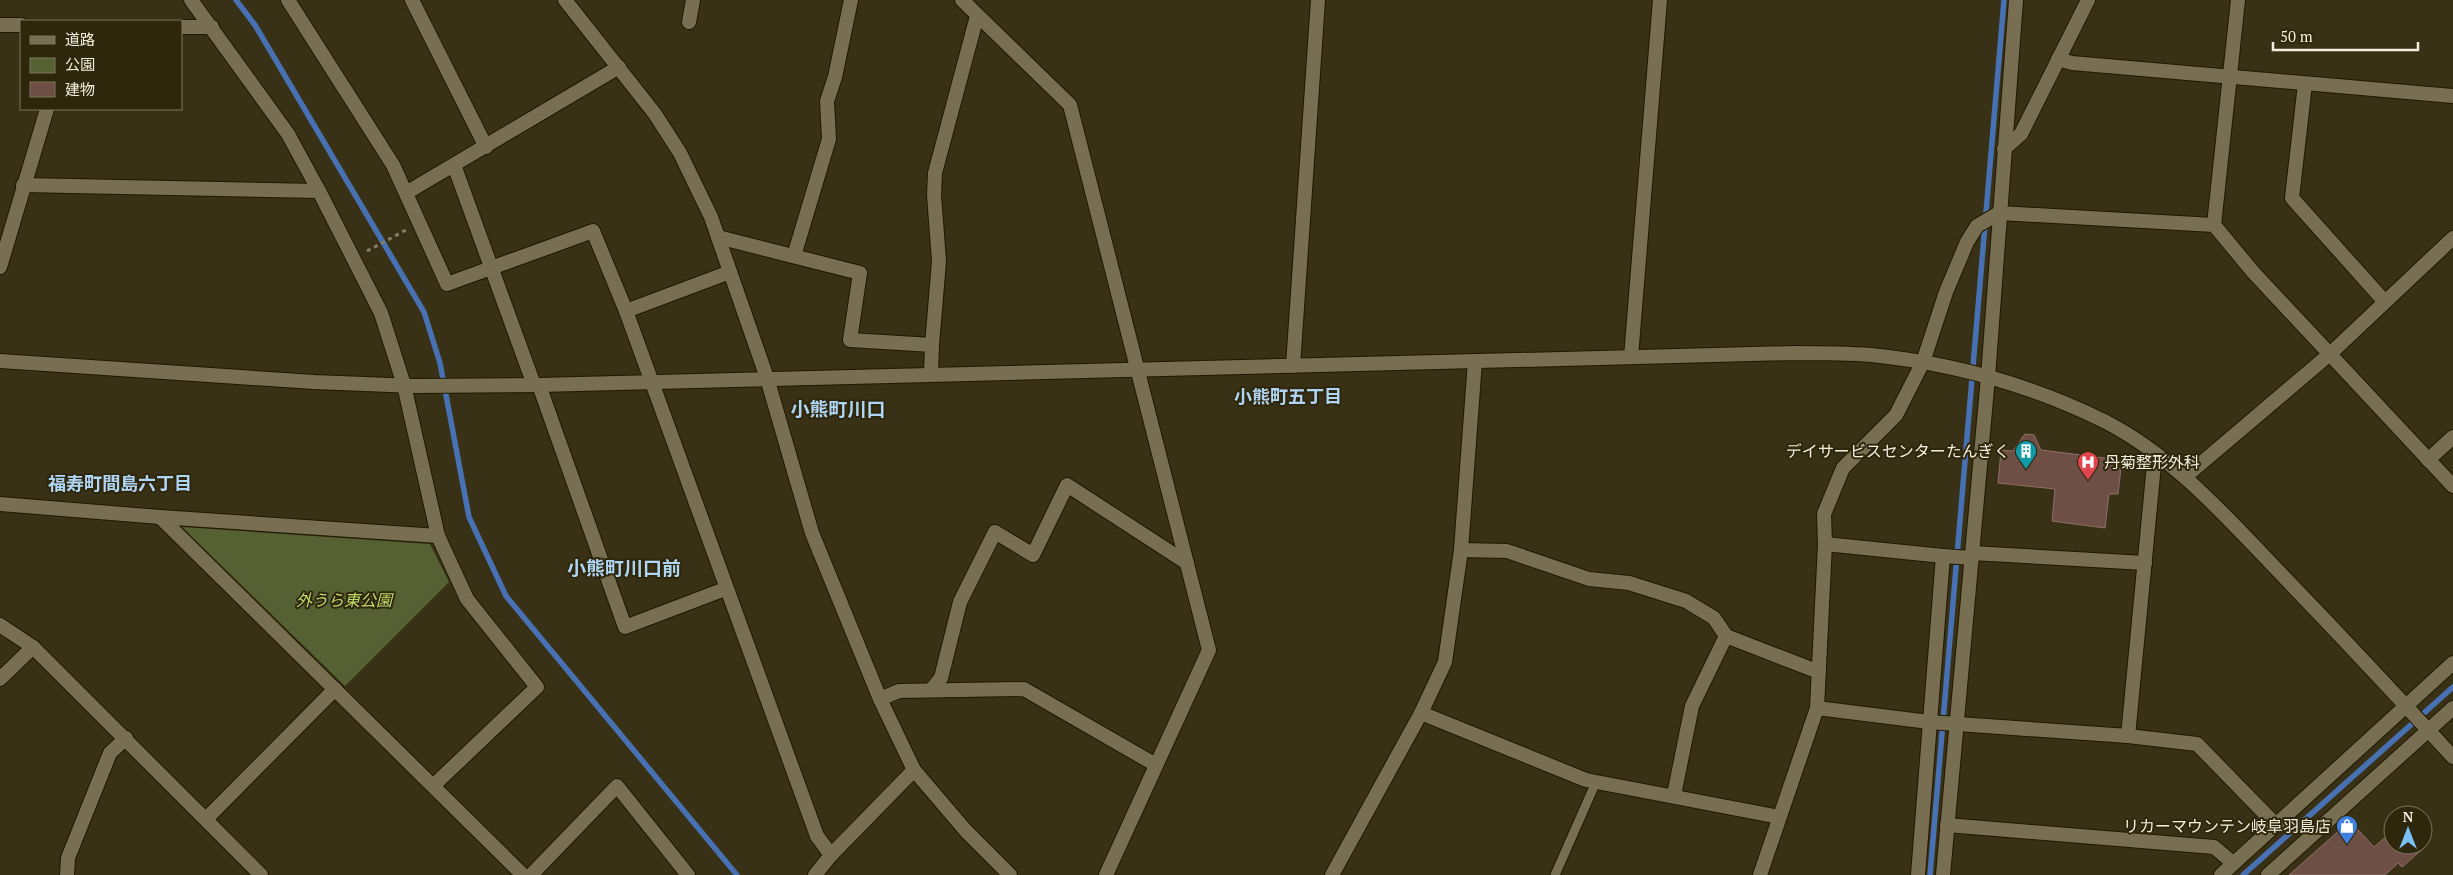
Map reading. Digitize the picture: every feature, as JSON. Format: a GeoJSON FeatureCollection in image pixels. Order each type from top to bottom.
{"type":"FeatureCollection","features":[{"type":"Feature","properties":{"kind":"street"},"geometry":{"type":"LineString","coordinates":[[191,0],[288,134],[381,313],[410,385],[438,536],[467,599],[537,687],[433,786]]}},
{"type":"Feature","properties":{"kind":"street"},"geometry":{"type":"LineString","coordinates":[[288,0],[393,165],[447,284],[593,232],[626,311],[725,589],[817,836],[831,856]]}},
{"type":"Feature","properties":{"kind":"street"},"geometry":{"type":"LineString","coordinates":[[412,0],[486,147]]}},
{"type":"Feature","properties":{"kind":"street"},"geometry":{"type":"LineString","coordinates":[[565,0],[655,114],[680,152],[711,217],[767,378],[812,534],[880,698],[914,770],[966,831],[1010,875]]}},
{"type":"Feature","properties":{"kind":"street"},"geometry":{"type":"LineString","coordinates":[[689,22],[693,0]]}},
{"type":"Feature","properties":{"kind":"street"},"geometry":{"type":"LineString","coordinates":[[794,256],[829,139],[827,101],[835,77],[851,0]]}},
{"type":"Feature","properties":{"kind":"street"},"geometry":{"type":"LineString","coordinates":[[1293,366],[1318,0]]}},
{"type":"Feature","properties":{"kind":"street"},"geometry":{"type":"LineString","coordinates":[[1631,357],[1660,0]]}},
{"type":"Feature","properties":{"kind":"street"},"geometry":{"type":"LineString","coordinates":[[1918,875],[1943,723],[1960,556],[1988,376],[2016,0]]}},
{"type":"Feature","properties":{"kind":"street"},"geometry":{"type":"LineString","coordinates":[[2004,149],[2021,134],[2088,0]]}},
{"type":"Feature","properties":{"kind":"street"},"geometry":{"type":"LineString","coordinates":[[2238,0],[2214,225],[2253,272],[2331,353],[2453,486]]}},
{"type":"Feature","properties":{"kind":"street"},"geometry":{"type":"LineString","coordinates":[[931,374],[939,262],[934,195],[936,172],[972,6]]}},
{"type":"Feature","properties":{"kind":"street"},"geometry":{"type":"LineString","coordinates":[[972,6],[1070,105],[1209,650],[1106,875]]}},
{"type":"Feature","properties":{"kind":"street"},"geometry":{"type":"LineString","coordinates":[[0,25],[20,25]]}},
{"type":"Feature","properties":{"kind":"street"},"geometry":{"type":"LineString","coordinates":[[182,27],[212,27]]}},
{"type":"Feature","properties":{"kind":"street"},"geometry":{"type":"LineString","coordinates":[[2058,59],[2072,63],[2453,96]]}},
{"type":"Feature","properties":{"kind":"street"},"geometry":{"type":"LineString","coordinates":[[406,194],[619,67]]}},
{"type":"Feature","properties":{"kind":"street"},"geometry":{"type":"LineString","coordinates":[[2305,84],[2292,198],[2385,302]]}},
{"type":"Feature","properties":{"kind":"street"},"geometry":{"type":"LineString","coordinates":[[0,267],[47,110]]}},
{"type":"Feature","properties":{"kind":"street"},"geometry":{"type":"LineString","coordinates":[[454,165],[625,627],[725,589]]}},
{"type":"Feature","properties":{"kind":"street"},"geometry":{"type":"LineString","coordinates":[[23,185],[319,191]]}},
{"type":"Feature","properties":{"kind":"street"},"geometry":{"type":"LineString","coordinates":[[1760,875],[1817,708],[1825,544],[1824,514],[1844,468],[1896,415],[1923,362],[1946,292],[1967,242],[1977,226],[1999,214],[2214,225]]}},
{"type":"Feature","properties":{"kind":"street"},"geometry":{"type":"LineString","coordinates":[[718,237],[860,273],[850,340],[932,345]]}},
{"type":"Feature","properties":{"kind":"street"},"geometry":{"type":"LineString","coordinates":[[2185,477],[2331,353],[2453,238]]}},
{"type":"Feature","properties":{"kind":"street"},"geometry":{"type":"LineString","coordinates":[[626,311],[730,272]]}},
{"type":"Feature","properties":{"kind":"street"},"geometry":{"type":"LineString","coordinates":[[0,361],[314,382],[475,386],[1794,353],[1869,355],[1923,362],[1988,376],[2046,396],[2105,422],[2155,454],[2185,477],[2213,503],[2406,705],[2453,757]]}},
{"type":"Feature","properties":{"kind":"street"},"geometry":{"type":"LineString","coordinates":[[1332,875],[1422,713],[1445,662],[1460,550],[1475,361]]}},
{"type":"Feature","properties":{"kind":"street"},"geometry":{"type":"LineString","coordinates":[[2428,460],[2453,437]]}},
{"type":"Feature","properties":{"kind":"street"},"geometry":{"type":"LineString","coordinates":[[2128,736],[2155,454]]}},
{"type":"Feature","properties":{"kind":"street"},"geometry":{"type":"LineString","coordinates":[[931,690],[941,678],[960,602],[995,532],[1033,555],[1067,485],[1187,563]]}},
{"type":"Feature","properties":{"kind":"street"},"geometry":{"type":"LineString","coordinates":[[0,504],[438,536]]}},
{"type":"Feature","properties":{"kind":"street"},"geometry":{"type":"LineString","coordinates":[[160,517],[523,875]]}},
{"type":"Feature","properties":{"kind":"street"},"geometry":{"type":"LineString","coordinates":[[1825,544],[1960,556],[2145,563]]}},
{"type":"Feature","properties":{"kind":"street"},"geometry":{"type":"LineString","coordinates":[[1460,550],[1507,551],[1589,579],[1629,583],[1686,601],[1714,618],[1726,636],[1820,672]]}},
{"type":"Feature","properties":{"kind":"street"},"geometry":{"type":"LineString","coordinates":[[1943,875],[1947,825],[1943,723],[1960,556]]}},
{"type":"Feature","properties":{"kind":"street"},"geometry":{"type":"LineString","coordinates":[[0,625],[33,647],[261,875]]}},
{"type":"Feature","properties":{"kind":"street"},"geometry":{"type":"LineString","coordinates":[[1674,795],[1692,706],[1726,636]]}},
{"type":"Feature","properties":{"kind":"street"},"geometry":{"type":"LineString","coordinates":[[0,679],[33,647]]}},
{"type":"Feature","properties":{"kind":"street"},"geometry":{"type":"LineString","coordinates":[[2221,875],[2453,663]]}},
{"type":"Feature","properties":{"kind":"street"},"geometry":{"type":"LineString","coordinates":[[206,819],[335,689]]}},
{"type":"Feature","properties":{"kind":"street"},"geometry":{"type":"LineString","coordinates":[[880,698],[899,691],[1024,689],[1156,765]]}},
{"type":"Feature","properties":{"kind":"street"},"geometry":{"type":"LineString","coordinates":[[1817,708],[1943,723],[2128,736],[2197,744],[2276,825]]}},
{"type":"Feature","properties":{"kind":"street"},"geometry":{"type":"LineString","coordinates":[[2268,875],[2453,708]]}},
{"type":"Feature","properties":{"kind":"street"},"geometry":{"type":"LineString","coordinates":[[1422,713],[1586,780],[1674,795],[1779,817]]}},
{"type":"Feature","properties":{"kind":"street"},"geometry":{"type":"LineString","coordinates":[[67,875],[68,858],[110,753],[126,738]]}},
{"type":"Feature","properties":{"kind":"street"},"geometry":{"type":"LineString","coordinates":[[815,875],[914,770]]}},
{"type":"Feature","properties":{"kind":"street"},"geometry":{"type":"LineString","coordinates":[[530,875],[617,786],[688,875]]}},
{"type":"Feature","properties":{"kind":"street"},"geometry":{"type":"LineString","coordinates":[[1947,825],[2214,847],[2233,863]]}},
{"type":"Feature","properties":{"kind":"lane"},"geometry":{"type":"LineString","coordinates":[[1555,875],[1596,782]]}},
{"type":"Feature","properties":{"kind":"path"},"geometry":{"type":"LineString","coordinates":[[362,254],[410,228]]}},
{"type":"Feature","properties":{"kind":"green space","name":"外うら東公園"},"geometry":{"type":"Polygon","coordinates":[[[182,527],[430,544],[449,582],[345,686],[182,527]]]}},
{"type":"Feature","properties":{"kind":"building","name":"丹菊整形外科"},"geometry":{"type":"Polygon","coordinates":[[[2025,434],[2034,435],[2041,450],[2113,459],[2112,467],[2121,468],[2118,494],[2109,494],[2105,528],[2052,521],[2055,489],[1998,483],[2001,450],[2013,451],[2025,434]]]}},
{"type":"Feature","properties":{"kind":"building","name":"リカーマウンテン岐阜羽島店"},"geometry":{"type":"Polygon","coordinates":[[[2350,821],[2374,847],[2383,839],[2383,855],[2416,855],[2402,867],[2398,863],[2385,875],[2289,875],[2350,821]]]}},
{"type":"Feature","properties":{"kind":"waterway"},"geometry":{"type":"LineString","coordinates":[[236,0],[255,25],[424,312],[440,363],[469,517],[506,596],[737,875]]}},
{"type":"Feature","properties":{"kind":"waterway"},"geometry":{"type":"LineString","coordinates":[[1930,875],[2004,0]]}},
{"type":"Feature","properties":{"kind":"waterway"},"geometry":{"type":"LineString","coordinates":[[2243,875],[2453,687]]}},
{"type":"Feature","properties":{"kind":"place","name":"デイサービスセンターたんぎく"},"geometry":{"type":"Point","coordinates":[2026,470]}},
{"type":"Feature","properties":{"kind":"place","name":"丹菊整形外科"},"geometry":{"type":"Point","coordinates":[2088,481]}},
{"type":"Feature","properties":{"kind":"place","name":"リカーマウンテン岐阜羽島店"},"geometry":{"type":"Point","coordinates":[2347,845]}},
{"type":"Feature","properties":{"kind":"district","name":"小熊町五丁目"},"geometry":{"type":"Point","coordinates":[1288,397]}},
{"type":"Feature","properties":{"kind":"district","name":"小熊町川口"},"geometry":{"type":"Point","coordinates":[838,409]}},
{"type":"Feature","properties":{"kind":"district","name":"福寿町間島六丁目"},"geometry":{"type":"Point","coordinates":[120,484]}},
{"type":"Feature","properties":{"kind":"district","name":"小熊町川口前"},"geometry":{"type":"Point","coordinates":[624,568]}}]}
